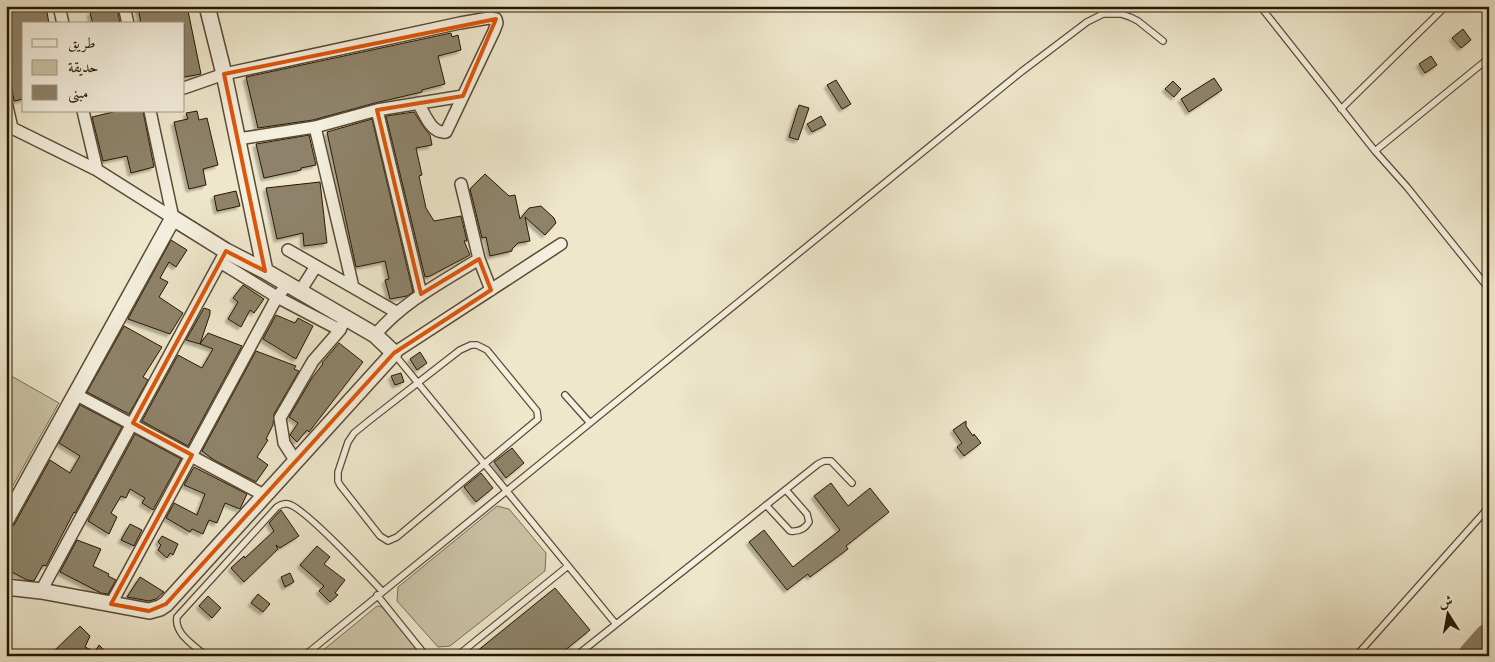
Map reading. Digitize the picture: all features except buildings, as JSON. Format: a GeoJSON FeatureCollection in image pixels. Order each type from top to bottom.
{"type":"FeatureCollection","features":[{"type":"Feature","properties":{"kind":"street"},"geometry":{"type":"LineString","coordinates":[[59,6],[63,22]]}},
{"type":"Feature","properties":{"kind":"street"},"geometry":{"type":"LineString","coordinates":[[124,6],[128,22]]}},
{"type":"Feature","properties":{"kind":"street"},"geometry":{"type":"LineString","coordinates":[[207,6],[224,74],[265,271]]}},
{"type":"Feature","properties":{"kind":"street"},"geometry":{"type":"LineString","coordinates":[[185,88],[224,74],[460,23],[490,18],[496,19],[497,23],[494,31],[446,132],[434,130],[418,103]]}},
{"type":"Feature","properties":{"kind":"street"},"geometry":{"type":"LineString","coordinates":[[238,139],[315,127],[377,110],[463,96]]}},
{"type":"Feature","properties":{"kind":"street"},"geometry":{"type":"LineString","coordinates":[[6,102],[9,128],[97,170],[173,218],[277,297],[342,324],[375,335],[394,353]]}},
{"type":"Feature","properties":{"kind":"street"},"geometry":{"type":"LineString","coordinates":[[377,110],[421,294]]}},
{"type":"Feature","properties":{"kind":"street"},"geometry":{"type":"LineString","coordinates":[[83,112],[97,170]]}},
{"type":"Feature","properties":{"kind":"street"},"geometry":{"type":"LineString","coordinates":[[6,520],[173,218],[150,112]]}},
{"type":"Feature","properties":{"kind":"street"},"geometry":{"type":"LineString","coordinates":[[315,127],[353,287]]}},
{"type":"Feature","properties":{"kind":"street"},"geometry":{"type":"LineString","coordinates":[[461,184],[479,260],[491,290]]}},
{"type":"Feature","properties":{"kind":"street"},"geometry":{"type":"LineString","coordinates":[[6,587],[41,591],[149,611],[160,608],[166,604],[394,353],[561,244]]}},
{"type":"Feature","properties":{"kind":"street"},"geometry":{"type":"LineString","coordinates":[[288,250],[396,312]]}},
{"type":"Feature","properties":{"kind":"street"},"geometry":{"type":"LineString","coordinates":[[223,256],[265,271],[342,324]]}},
{"type":"Feature","properties":{"kind":"street"},"geometry":{"type":"LineString","coordinates":[[41,591],[223,256]]}},
{"type":"Feature","properties":{"kind":"street"},"geometry":{"type":"LineString","coordinates":[[375,335],[396,312],[421,294],[479,260]]}},
{"type":"Feature","properties":{"kind":"street"},"geometry":{"type":"LineString","coordinates":[[111,604],[277,297],[293,289],[316,266]]}},
{"type":"Feature","properties":{"kind":"street"},"geometry":{"type":"LineString","coordinates":[[296,460],[284,443],[280,418],[313,361],[342,324]]}},
{"type":"Feature","properties":{"kind":"street"},"geometry":{"type":"LineString","coordinates":[[75,394],[264,495]]}},
{"type":"Feature","properties":{"kind":"lane"},"geometry":{"type":"LineString","coordinates":[[1260,6],[1375,151],[1407,187],[1489,289]]}},
{"type":"Feature","properties":{"kind":"lane"},"geometry":{"type":"LineString","coordinates":[[1342,109],[1446,6]]}},
{"type":"Feature","properties":{"kind":"lane"},"geometry":{"type":"LineString","coordinates":[[304,656],[1014,78],[1087,22],[1103,14],[1121,14],[1138,21],[1163,41]]}},
{"type":"Feature","properties":{"kind":"lane"},"geometry":{"type":"LineString","coordinates":[[1375,151],[1489,58]]}},
{"type":"Feature","properties":{"kind":"lane"},"geometry":{"type":"LineString","coordinates":[[477,345],[487,350],[537,412],[538,419],[397,537],[388,541],[380,536],[340,485],[338,472],[351,437],[418,382],[465,346],[477,345]]}},
{"type":"Feature","properties":{"kind":"lane"},"geometry":{"type":"LineString","coordinates":[[394,353],[615,624]]}},
{"type":"Feature","properties":{"kind":"lane"},"geometry":{"type":"LineString","coordinates":[[565,395],[590,423]]}},
{"type":"Feature","properties":{"kind":"lane"},"geometry":{"type":"LineString","coordinates":[[576,656],[824,461],[831,461],[837,465],[852,483]]}},
{"type":"Feature","properties":{"kind":"lane"},"geometry":{"type":"LineString","coordinates":[[766,505],[790,531],[800,531],[807,526],[809,522],[807,514],[786,490]]}},
{"type":"Feature","properties":{"kind":"lane"},"geometry":{"type":"LineString","coordinates":[[206,656],[181,634],[176,623],[177,617],[270,514],[282,504],[294,506],[316,524],[380,593],[426,656]]}},
{"type":"Feature","properties":{"kind":"lane"},"geometry":{"type":"LineString","coordinates":[[1356,656],[1489,507]]}},
{"type":"Feature","properties":{"kind":"lane"},"geometry":{"type":"LineString","coordinates":[[458,656],[568,566]]}},
{"type":"Feature","properties":{"kind":"highlighted area"},"geometry":{"type":"Polygon","coordinates":[[[496,19],[463,96],[377,110],[421,294],[479,259],[491,290],[394,353],[166,604],[149,611],[111,604],[192,455],[133,423],[226,251],[265,271],[224,74],[496,19]]]}},
{"type":"Feature","properties":{"kind":"green space"},"geometry":{"type":"Polygon","coordinates":[[[6,373],[59,403],[6,498],[6,373]]]}},
{"type":"Feature","properties":{"kind":"green space"},"geometry":{"type":"Polygon","coordinates":[[[497,506],[509,509],[546,553],[545,571],[450,646],[438,647],[397,601],[398,587],[497,506]]]}},
{"type":"Feature","properties":{"kind":"green space"},"geometry":{"type":"Polygon","coordinates":[[[377,606],[388,608],[425,656],[316,656],[377,606]]]}},
{"type":"Feature","properties":{"kind":"taxiway"},"geometry":{"type":"LineString","coordinates":[[1473,656],[1489,638]]}}]}
